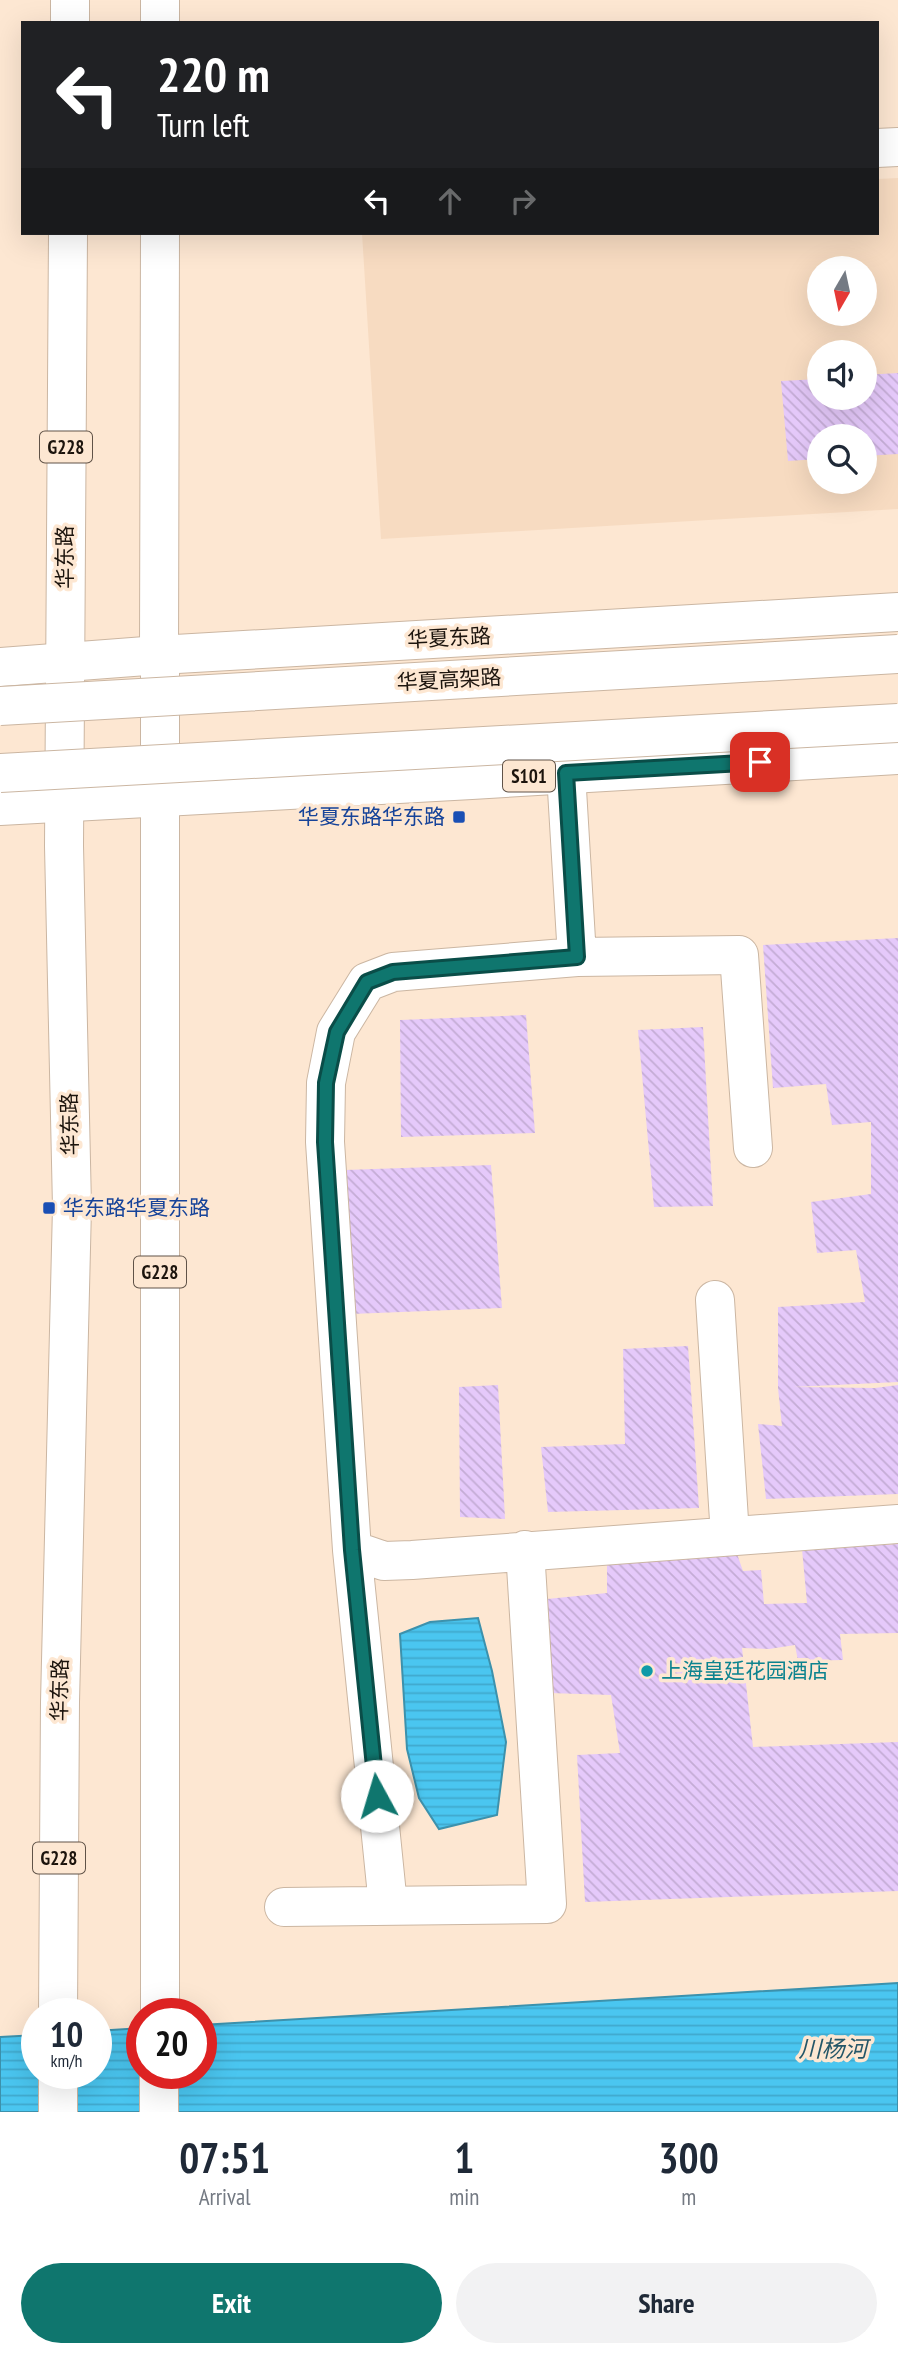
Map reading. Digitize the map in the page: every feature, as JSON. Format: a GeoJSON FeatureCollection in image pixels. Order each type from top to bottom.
{"type":"FeatureCollection","features":[{"type":"Feature","properties":{"kind":"main road"},"geometry":{"type":"LineString","coordinates":[[70,0],[70,21]]}},
{"type":"Feature","properties":{"kind":"main road"},"geometry":{"type":"LineString","coordinates":[[160,0],[160,21]]}},
{"type":"Feature","properties":{"kind":"main road"},"geometry":{"type":"LineString","coordinates":[[879,148],[898,147]]}},
{"type":"Feature","properties":{"kind":"main road","name":"华东路"},"geometry":{"type":"LineString","coordinates":[[58,1998],[60,1702],[72,1207],[64,803],[68,235]]}},
{"type":"Feature","properties":{"kind":"main road","name":"G228"},"geometry":{"type":"LineString","coordinates":[[159,1998],[160,235]]}},
{"type":"Feature","properties":{"kind":"main road","name":"华夏东路"},"geometry":{"type":"LineString","coordinates":[[0,667],[64,661],[160,662],[898,612]]}},
{"type":"Feature","properties":{"kind":"main road","name":"华夏高架路"},"geometry":{"type":"LineString","coordinates":[[0,706],[898,654]]}},
{"type":"Feature","properties":{"kind":"main road"},"geometry":{"type":"LineString","coordinates":[[0,773],[898,723]]}},
{"type":"Feature","properties":{"kind":"main road","name":"S101"},"geometry":{"type":"LineString","coordinates":[[0,806],[898,755]]}},
{"type":"Feature","properties":{"kind":"main road"},"geometry":{"type":"LineString","coordinates":[[566,773],[577,957]]}},
{"type":"Feature","properties":{"kind":"main road"},"geometry":{"type":"LineString","coordinates":[[388,1905],[352,1550],[325,1142],[326,1083],[337,1032],[367,982],[393,972],[577,957],[739,955],[753,1148]]}},
{"type":"Feature","properties":{"kind":"main road"},"geometry":{"type":"LineString","coordinates":[[715,1300],[730,1536]]}},
{"type":"Feature","properties":{"kind":"main road"},"geometry":{"type":"LineString","coordinates":[[352,1550],[384,1561],[898,1524]]}},
{"type":"Feature","properties":{"kind":"main road"},"geometry":{"type":"LineString","coordinates":[[284,1907],[547,1904],[525,1550]]}},
{"type":"Feature","properties":{"kind":"main road"},"geometry":{"type":"LineString","coordinates":[[58,2089],[58,2112]]}},
{"type":"Feature","properties":{"kind":"main road"},"geometry":{"type":"LineString","coordinates":[[159,2089],[159,2112]]}},
{"type":"Feature","properties":{"kind":"shaded area"},"geometry":{"type":"Polygon","coordinates":[[[898,178],[898,509],[381,539],[362,235],[879,235],[879,179],[898,178]]]}},
{"type":"Feature","properties":{"kind":"water"},"geometry":{"type":"Polygon","coordinates":[[[478,1618],[506,1742],[497,1815],[439,1829],[419,1798],[407,1749],[400,1634],[430,1622],[478,1618]]]}},
{"type":"Feature","properties":{"kind":"water","name":"川杨河"},"geometry":{"type":"Polygon","coordinates":[[[898,1983],[898,2112],[0,2112],[0,2037],[21,2036],[21,2089],[112,2089],[112,2030],[126,2029],[126,2089],[217,2089],[217,2024],[898,1983]]]}},
{"type":"Feature","properties":{"kind":"building"},"geometry":{"type":"Polygon","coordinates":[[[898,373],[898,454],[877,455],[877,424],[807,424],[807,460],[788,461],[781,381],[807,380],[807,410],[877,410],[877,374],[898,373]]]}},
{"type":"Feature","properties":{"kind":"building"},"geometry":{"type":"Polygon","coordinates":[[[898,938],[898,1382],[793,1387],[875,1388],[898,1385],[898,1494],[766,1499],[758,1424],[782,1426],[778,1388],[778,1307],[865,1302],[856,1250],[817,1253],[811,1202],[871,1194],[871,1122],[832,1125],[826,1084],[773,1088],[763,945],[898,938]]]}},
{"type":"Feature","properties":{"kind":"building"},"geometry":{"type":"Polygon","coordinates":[[[526,1015],[535,1133],[401,1137],[400,1020],[526,1015]]]}},
{"type":"Feature","properties":{"kind":"building"},"geometry":{"type":"Polygon","coordinates":[[[703,1027],[713,1206],[654,1207],[638,1030],[703,1027]]]}},
{"type":"Feature","properties":{"kind":"building"},"geometry":{"type":"Polygon","coordinates":[[[491,1165],[502,1308],[351,1314],[345,1170],[491,1165]]]}},
{"type":"Feature","properties":{"kind":"building"},"geometry":{"type":"Polygon","coordinates":[[[688,1346],[699,1508],[548,1512],[541,1447],[625,1444],[623,1349],[688,1346]]]}},
{"type":"Feature","properties":{"kind":"building"},"geometry":{"type":"Polygon","coordinates":[[[498,1385],[505,1519],[460,1517],[459,1387],[498,1385]]]}},
{"type":"Feature","properties":{"kind":"building"},"geometry":{"type":"Polygon","coordinates":[[[898,1544],[898,1633],[840,1634],[843,1660],[798,1661],[795,1645],[769,1649],[742,1648],[753,1747],[898,1742],[898,1891],[585,1902],[577,1755],[620,1753],[611,1695],[549,1693],[547,1599],[607,1593],[607,1557],[737,1554],[743,1571],[761,1570],[764,1604],[807,1603],[802,1549],[898,1544]]]}},
{"type":"Feature","properties":{"kind":"place","name":"华夏东路华东路"},"geometry":{"type":"Point","coordinates":[459,817]}},
{"type":"Feature","properties":{"kind":"place","name":"华东路华夏东路"},"geometry":{"type":"Point","coordinates":[49,1208]}},
{"type":"Feature","properties":{"kind":"place","name":"上海皇廷花园酒店"},"geometry":{"type":"Point","coordinates":[647,1671]}},
{"type":"Feature","properties":{"kind":"route"},"geometry":{"type":"LineString","coordinates":[[377,1796],[352,1550],[325,1142],[326,1083],[337,1032],[367,982],[393,972],[577,957],[566,773],[760,762]]}}]}
